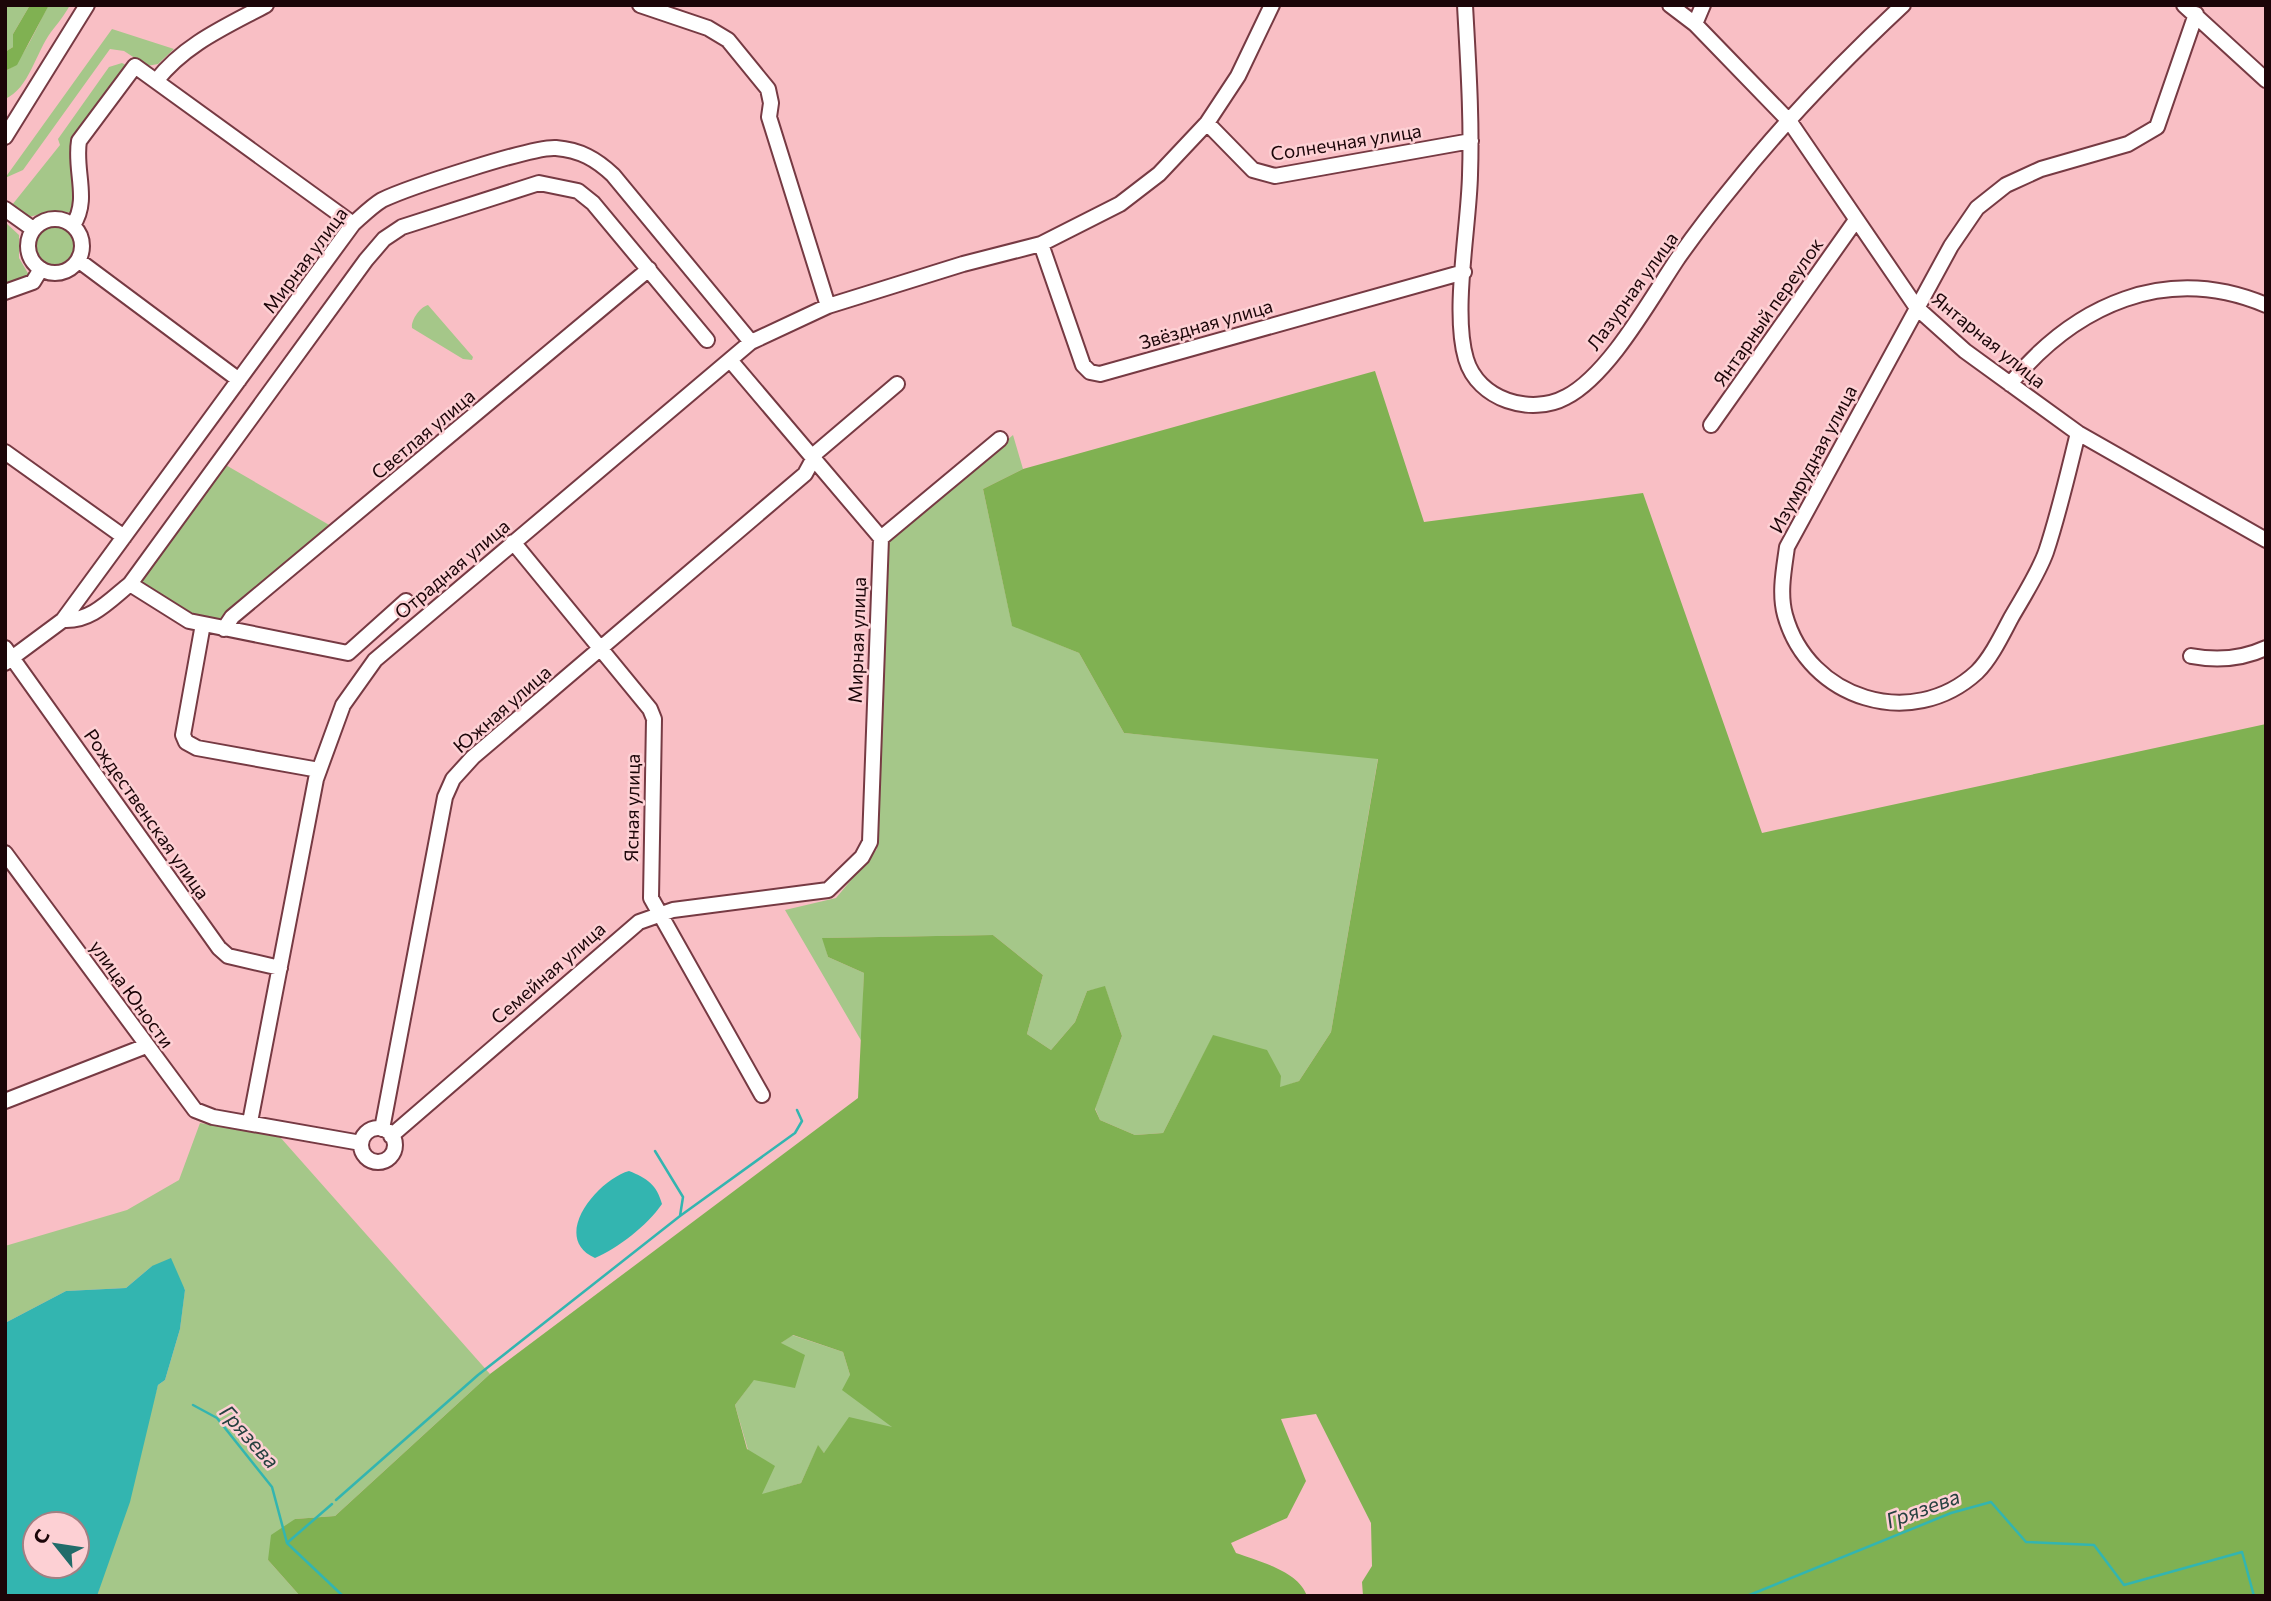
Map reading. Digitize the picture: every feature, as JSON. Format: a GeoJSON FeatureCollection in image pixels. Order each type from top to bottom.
{"type":"FeatureCollection","features":[{"type":"Feature","properties":{"kind":"street"},"geometry":{"type":"LineString","coordinates":[[5,137],[87,5]]}},
{"type":"Feature","properties":{"kind":"street"},"geometry":{"type":"LineString","coordinates":[[156,81],[178,55],[266,5]]}},
{"type":"Feature","properties":{"kind":"street"},"geometry":{"type":"LineString","coordinates":[[640,5],[720,34],[768,89],[771,103],[769,117],[828,306]]}},
{"type":"Feature","properties":{"kind":"street","name":"Отрадная улица"},"geometry":{"type":"LineString","coordinates":[[250,1122],[318,771],[343,705],[375,660],[751,342],[828,306],[963,264],[1041,244],[1120,204],[1159,174],[1207,123],[1238,76],[1272,5]]}},
{"type":"Feature","properties":{"kind":"street","name":"Лазурная улица"},"geometry":{"type":"LineString","coordinates":[[1465,5],[1471,141],[1460,334],[1467,363],[1477,378],[1505,400],[1521,406],[1551,404],[1568,397],[1587,382],[1616,350],[1680,255],[1726,195],[1861,44],[1903,5]]}},
{"type":"Feature","properties":{"kind":"street","name":"Янтарная улица"},"geometry":{"type":"LineString","coordinates":[[1670,5],[1695,24],[1790,122],[1917,308],[1965,351],[2078,433],[2266,540]]}},
{"type":"Feature","properties":{"kind":"street"},"geometry":{"type":"LineString","coordinates":[[1695,24],[1703,5]]}},
{"type":"Feature","properties":{"kind":"street"},"geometry":{"type":"LineString","coordinates":[[2190,9],[2266,80]]}},
{"type":"Feature","properties":{"kind":"street","name":"Изумрудная улица"},"geometry":{"type":"LineString","coordinates":[[2078,433],[2045,554],[2003,633],[1978,671],[1955,687],[1897,704],[1870,700],[1844,691],[1819,672],[1798,648],[1785,614],[1783,582],[1787,547],[1951,246],[1977,208],[2006,185],[2041,169],[2127,144],[2157,127],[2190,9]]}},
{"type":"Feature","properties":{"kind":"street"},"geometry":{"type":"LineString","coordinates":[[74,225],[82,207],[77,153],[79,141],[135,66],[353,224]]}},
{"type":"Feature","properties":{"kind":"street","name":"Солнечная улица"},"geometry":{"type":"LineString","coordinates":[[1207,123],[1253,170],[1275,176],[1471,141]]}},
{"type":"Feature","properties":{"kind":"street","name":"Мирная улица"},"geometry":{"type":"LineString","coordinates":[[8,657],[63,620],[353,224],[382,201],[527,152],[554,148],[577,152],[598,160],[613,174],[751,342]]}},
{"type":"Feature","properties":{"kind":"street","name":"Мирная улица"},"geometry":{"type":"LineString","coordinates":[[63,620],[73,621],[97,612],[130,583],[366,260],[384,239],[402,227],[540,183],[561,185],[578,191],[593,203],[707,340]]}},
{"type":"Feature","properties":{"kind":"street"},"geometry":{"type":"LineString","coordinates":[[5,209],[33,229]]}},
{"type":"Feature","properties":{"kind":"street"},"geometry":{"type":"LineString","coordinates":[[52,218],[74,225],[82,242],[78,260],[59,273],[41,269],[28,249],[33,229],[52,218]]}},
{"type":"Feature","properties":{"kind":"street","name":"Янтарный переулок"},"geometry":{"type":"LineString","coordinates":[[1711,425],[1856,220]]}},
{"type":"Feature","properties":{"kind":"street","name":"Звёздная улица"},"geometry":{"type":"LineString","coordinates":[[1041,244],[1083,365],[1090,372],[1100,374],[1464,272]]}},
{"type":"Feature","properties":{"kind":"street"},"geometry":{"type":"LineString","coordinates":[[78,260],[240,380]]}},
{"type":"Feature","properties":{"kind":"street"},"geometry":{"type":"LineString","coordinates":[[5,292],[33,282],[41,269]]}},
{"type":"Feature","properties":{"kind":"street","name":"Светлая улица"},"geometry":{"type":"LineString","coordinates":[[225,629],[232,617],[649,270]]}},
{"type":"Feature","properties":{"kind":"street"},"geometry":{"type":"LineString","coordinates":[[2010,384],[2052,338],[2087,313],[2123,298],[2166,289],[2206,289],[2266,305]]}},
{"type":"Feature","properties":{"kind":"street"},"geometry":{"type":"LineString","coordinates":[[730,360],[881,538],[1000,439]]}},
{"type":"Feature","properties":{"kind":"street","name":"Южная улица"},"geometry":{"type":"LineString","coordinates":[[387,1133],[445,797],[453,779],[473,757],[806,474],[817,452],[897,384]]}},
{"type":"Feature","properties":{"kind":"street"},"geometry":{"type":"LineString","coordinates":[[5,452],[124,537]]}},
{"type":"Feature","properties":{"kind":"street","name":"Мирная улица"},"geometry":{"type":"LineString","coordinates":[[758,899],[828,890],[862,857],[870,842],[881,538]]}},
{"type":"Feature","properties":{"kind":"street","name":"Ясная улица"},"geometry":{"type":"LineString","coordinates":[[513,542],[650,709],[654,719],[649,889],[656,913],[762,1095]]}},
{"type":"Feature","properties":{"kind":"street"},"geometry":{"type":"LineString","coordinates":[[130,583],[189,621],[348,653],[406,601]]}},
{"type":"Feature","properties":{"kind":"street"},"geometry":{"type":"LineString","coordinates":[[203,624],[183,735],[186,742],[197,748],[318,771]]}},
{"type":"Feature","properties":{"kind":"street"},"geometry":{"type":"LineString","coordinates":[[2191,656],[2211,659],[2250,655],[2266,648]]}},
{"type":"Feature","properties":{"kind":"street","name":"Рождественская улица"},"geometry":{"type":"LineString","coordinates":[[8,657],[219,948],[228,956],[280,968]]}},
{"type":"Feature","properties":{"kind":"street","name":"улица Юности"},"geometry":{"type":"LineString","coordinates":[[5,853],[195,1110],[361,1143]]}},
{"type":"Feature","properties":{"kind":"street","name":"Семейная улица"},"geometry":{"type":"LineString","coordinates":[[387,1133],[639,922],[656,913],[758,899]]}},
{"type":"Feature","properties":{"kind":"street"},"geometry":{"type":"LineString","coordinates":[[5,1101],[146,1046]]}},
{"type":"Feature","properties":{"kind":"street"},"geometry":{"type":"LineString","coordinates":[[366,1133],[387,1133],[393,1152],[381,1162],[366,1157],[361,1143],[366,1133]]}},
{"type":"Feature","properties":{"kind":"green space"},"geometry":{"type":"Polygon","coordinates":[[[5,5],[30,5],[13,34],[13,47],[5,52],[5,5]]]}},
{"type":"Feature","properties":{"kind":"green space"},"geometry":{"type":"Polygon","coordinates":[[[30,5],[49,5],[17,65],[5,71],[5,52],[13,47],[13,34],[30,5]]]}},
{"type":"Feature","properties":{"kind":"green space"},"geometry":{"type":"Polygon","coordinates":[[[49,5],[70,5],[46,40],[26,79],[5,99],[5,71],[18,61],[24,52],[49,5]]]}},
{"type":"Feature","properties":{"kind":"green space"},"geometry":{"type":"Polygon","coordinates":[[[112,29],[174,49],[158,64],[147,66],[124,51],[110,49],[23,170],[5,178],[112,29]]]}},
{"type":"Feature","properties":{"kind":"green space"},"geometry":{"type":"Polygon","coordinates":[[[122,63],[126,65],[124,69],[75,137],[75,213],[52,211],[29,217],[12,205],[60,145],[58,139],[109,67],[122,63]]]}},
{"type":"Feature","properties":{"kind":"green space"},"geometry":{"type":"Polygon","coordinates":[[[5,222],[19,235],[19,258],[29,275],[26,280],[5,284],[5,222]]]}},
{"type":"Feature","properties":{"kind":"green space"},"geometry":{"type":"Polygon","coordinates":[[[55,224],[64,225],[71,230],[76,237],[76,255],[71,262],[64,267],[55,268],[46,267],[39,262],[34,255],[33,246],[34,237],[39,230],[46,225],[55,224]]]}},
{"type":"Feature","properties":{"kind":"green space"},"geometry":{"type":"Polygon","coordinates":[[[428,305],[473,357],[472,360],[463,359],[412,328],[417,314],[428,305]]]}},
{"type":"Feature","properties":{"kind":"green space"},"geometry":{"type":"Polygon","coordinates":[[[1375,371],[1424,522],[1643,493],[1762,833],[2266,724],[2266,1596],[1363,1596],[1362,1582],[1372,1566],[1371,1523],[1316,1414],[1281,1419],[1306,1481],[1287,1518],[1231,1543],[1236,1553],[1266,1564],[1296,1580],[1307,1596],[300,1596],[268,1560],[271,1535],[295,1519],[335,1516],[490,1374],[858,1098],[864,973],[828,957],[822,938],[993,935],[1043,975],[1027,1034],[1051,1050],[1075,1022],[1087,991],[1105,986],[1122,1036],[1095,1109],[1100,1120],[1135,1135],[1163,1133],[1213,1035],[1267,1050],[1281,1076],[1280,1087],[1299,1081],[1331,1032],[1378,759],[1124,733],[1079,653],[1012,626],[983,489],[1023,469],[1375,371]],[[793,1335],[781,1343],[805,1355],[795,1388],[754,1380],[735,1405],[747,1449],[775,1466],[762,1494],[801,1483],[818,1445],[824,1453],[849,1417],[892,1427],[842,1390],[850,1375],[843,1352],[793,1335]]]}},
{"type":"Feature","properties":{"kind":"green space"},"geometry":{"type":"Polygon","coordinates":[[[1013,435],[1023,469],[983,489],[1012,625],[1079,653],[1124,733],[1378,758],[1331,1032],[1299,1081],[1280,1088],[1213,1036],[1163,1133],[1135,1135],[1100,1120],[1095,1108],[1122,1036],[1105,987],[1087,991],[1075,1022],[1051,1050],[1027,1034],[1043,975],[993,935],[823,938],[828,957],[864,973],[862,1042],[785,910],[836,898],[877,849],[882,553],[887,542],[1013,435]]]}},
{"type":"Feature","properties":{"kind":"green space"},"geometry":{"type":"Polygon","coordinates":[[[224,464],[331,526],[220,620],[194,617],[141,585],[141,579],[224,464]]]}},
{"type":"Feature","properties":{"kind":"green space"},"geometry":{"type":"Polygon","coordinates":[[[200,1123],[280,1137],[490,1374],[335,1516],[295,1519],[268,1560],[300,1596],[97,1596],[158,1385],[165,1380],[180,1329],[185,1289],[152,1266],[126,1288],[66,1291],[5,1323],[5,1246],[127,1210],[179,1180],[200,1123]]]}},
{"type":"Feature","properties":{"kind":"green space"},"geometry":{"type":"Polygon","coordinates":[[[792,1335],[843,1352],[850,1375],[894,1428],[824,1453],[818,1446],[801,1483],[761,1495],[735,1405],[781,1343],[792,1335]]]}},
{"type":"Feature","properties":{"kind":"water"},"geometry":{"type":"Polygon","coordinates":[[[629,1171],[650,1183],[662,1204],[632,1236],[595,1258],[582,1249],[577,1237],[578,1223],[593,1197],[617,1176],[629,1171]]]}},
{"type":"Feature","properties":{"kind":"water"},"geometry":{"type":"Polygon","coordinates":[[[171,1258],[185,1290],[180,1329],[165,1380],[158,1385],[130,1502],[97,1596],[5,1596],[5,1323],[66,1291],[126,1288],[152,1266],[171,1258]]]}},
{"type":"Feature","properties":{"kind":"waterway"},"geometry":{"type":"LineString","coordinates":[[336,1500],[478,1375],[680,1216],[795,1133],[802,1121],[797,1110]]}},
{"type":"Feature","properties":{"kind":"waterway"},"geometry":{"type":"LineString","coordinates":[[655,1151],[683,1197],[680,1216]]}},
{"type":"Feature","properties":{"kind":"waterway","name":"Грязева"},"geometry":{"type":"LineString","coordinates":[[193,1405],[217,1418],[272,1487],[287,1543],[343,1596]]}},
{"type":"Feature","properties":{"kind":"waterway","name":"Грязева"},"geometry":{"type":"LineString","coordinates":[[1747,1596],[1951,1513],[1991,1502],[2026,1542],[2094,1545],[2124,1585],[2242,1552],[2254,1596]]}},
{"type":"Feature","properties":{"kind":"waterway"},"geometry":{"type":"LineString","coordinates":[[287,1543],[332,1504]]}}]}
